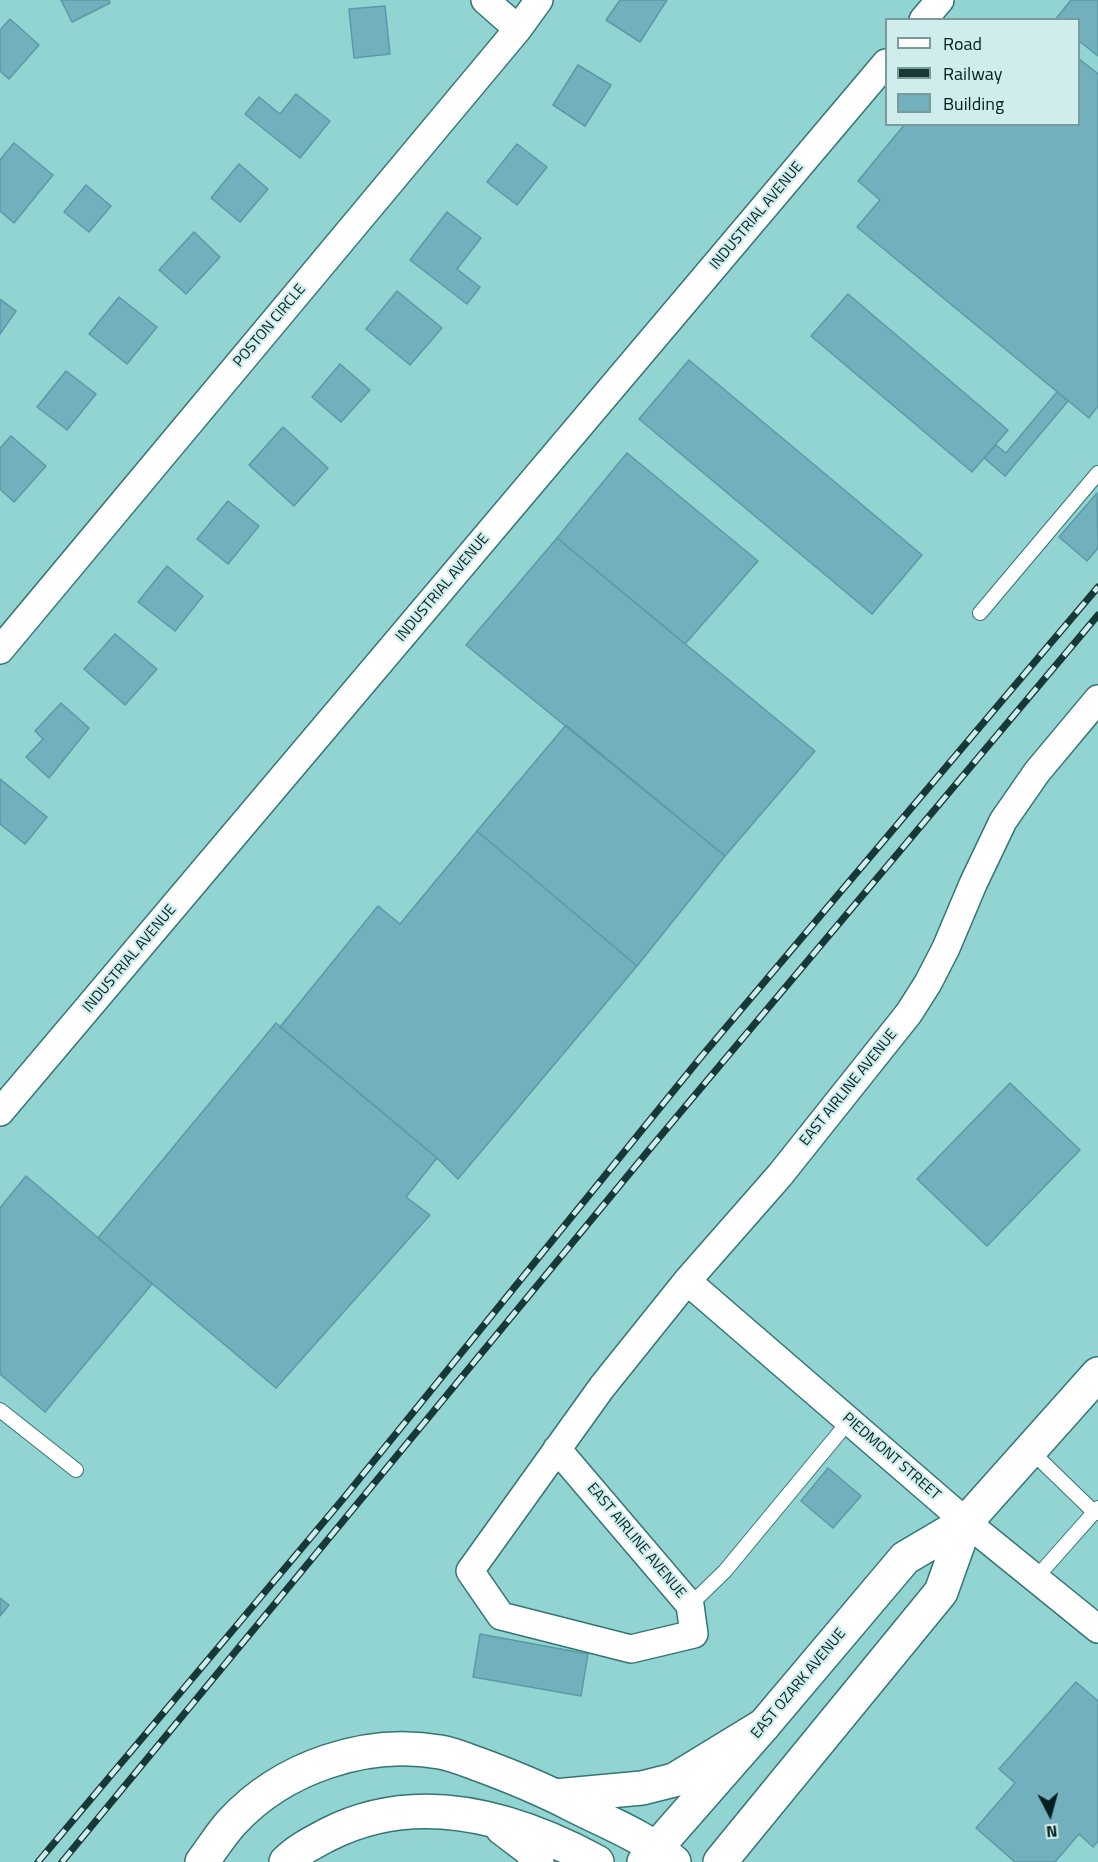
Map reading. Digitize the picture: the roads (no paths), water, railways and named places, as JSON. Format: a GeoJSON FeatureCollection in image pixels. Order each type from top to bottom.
{"type":"FeatureCollection","features":[{"type":"Feature","properties":{"kind":"main road","name":"EAST OZARK AVENUE"},"geometry":{"type":"LineString","coordinates":[[659,1857],[764,1725],[905,1558],[966,1522],[1098,1374]]}},
{"type":"Feature","properties":{"kind":"main road","name":"EAST OZARK AVENUE"},"geometry":{"type":"LineString","coordinates":[[720,1862],[941,1592],[966,1522]]}},
{"type":"Feature","properties":{"kind":"main road"},"geometry":{"type":"LineString","coordinates":[[555,1796],[642,1788],[674,1780],[764,1725]]}},
{"type":"Feature","properties":{"kind":"main road"},"geometry":{"type":"LineString","coordinates":[[202,1862],[232,1822],[272,1788],[313,1766],[357,1753],[400,1748],[441,1752],[500,1772],[555,1796],[659,1857]]}},
{"type":"Feature","properties":{"kind":"main road"},"geometry":{"type":"LineString","coordinates":[[285,1862],[298,1850],[348,1824],[388,1813],[441,1811],[489,1818],[557,1841],[597,1862]]}},
{"type":"Feature","properties":{"kind":"main road"},"geometry":{"type":"LineString","coordinates":[[489,1818],[531,1850],[537,1862]]}},
{"type":"Feature","properties":{"kind":"street"},"geometry":{"type":"LineString","coordinates":[[485,0],[518,29]]}},
{"type":"Feature","properties":{"kind":"street","name":"POSTON CIRCLE"},"geometry":{"type":"LineString","coordinates":[[0,650],[518,29],[539,0]]}},
{"type":"Feature","properties":{"kind":"street"},"geometry":{"type":"LineString","coordinates":[[925,18],[940,0]]}},
{"type":"Feature","properties":{"kind":"street","name":"INDUSTRIAL AVENUE"},"geometry":{"type":"LineString","coordinates":[[0,1113],[885,64]]}},
{"type":"Feature","properties":{"kind":"street","name":"EAST AIRLINE AVENUE"},"geometry":{"type":"LineString","coordinates":[[557,1449],[690,1605],[694,1634],[632,1649],[501,1616],[470,1572],[557,1449],[602,1387],[687,1281],[780,1175],[909,1013],[946,948],[1003,821],[1037,772],[1098,699]]}},
{"type":"Feature","properties":{"kind":"street","name":"PIEDMONT STREET"},"geometry":{"type":"LineString","coordinates":[[687,1281],[966,1522],[1098,1629]]}},
{"type":"Feature","properties":{"kind":"lane"},"geometry":{"type":"LineString","coordinates":[[980,613],[1098,473]]}},
{"type":"Feature","properties":{"kind":"lane"},"geometry":{"type":"LineString","coordinates":[[0,1410],[76,1470]]}},
{"type":"Feature","properties":{"kind":"lane"},"geometry":{"type":"LineString","coordinates":[[690,1605],[725,1571],[849,1421]]}},
{"type":"Feature","properties":{"kind":"lane"},"geometry":{"type":"LineString","coordinates":[[1030,1450],[1097,1511],[1036,1578]]}},
{"type":"Feature","properties":{"kind":"railway"},"geometry":{"type":"LineString","coordinates":[[38,1862],[343,1499],[701,1057],[1098,587]]}},
{"type":"Feature","properties":{"kind":"railway"},"geometry":{"type":"LineString","coordinates":[[62,1862],[653,1145],[1098,615]]}}]}
